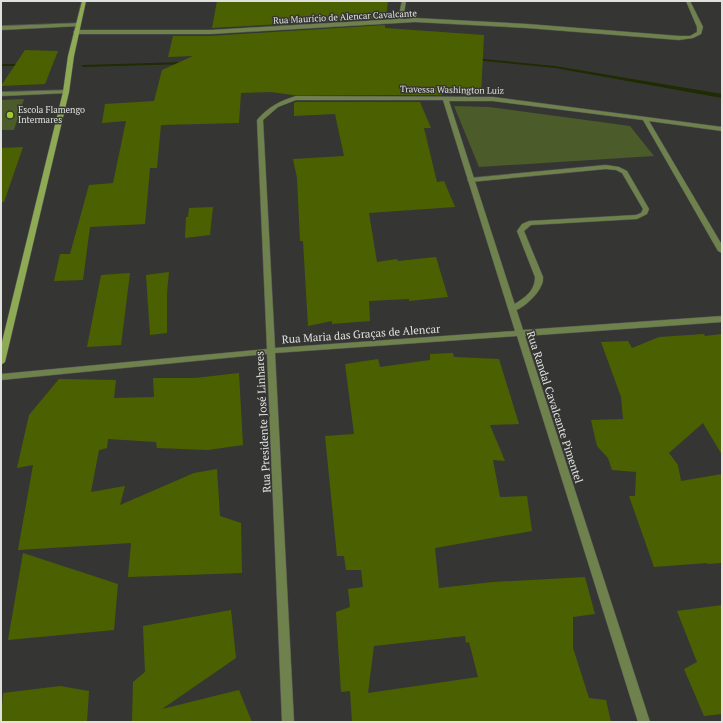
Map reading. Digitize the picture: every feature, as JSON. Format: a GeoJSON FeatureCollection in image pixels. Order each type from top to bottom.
{"type":"FeatureCollection","features":[{"type":"Feature","properties":{"kind":"main road"},"geometry":{"type":"LineString","coordinates":[[1,362],[66,92],[77,28],[84,1]]}},
{"type":"Feature","properties":{"kind":"street"},"geometry":{"type":"LineString","coordinates":[[400,20],[404,1]]}},
{"type":"Feature","properties":{"kind":"street","name":"Rua Maurício de Alencar Cavalcante"},"geometry":{"type":"LineString","coordinates":[[1,28],[77,28],[211,32],[400,20],[526,26],[655,37],[690,37],[699,33],[700,27],[688,1]]}},
{"type":"Feature","properties":{"kind":"street"},"geometry":{"type":"LineString","coordinates":[[1,94],[66,92]]}},
{"type":"Feature","properties":{"kind":"street","name":"Travessa Washington Luiz"},"geometry":{"type":"LineString","coordinates":[[260,120],[271,108],[281,102],[296,98],[445,98],[493,99],[722,129]]}},
{"type":"Feature","properties":{"kind":"street","name":"Rua Randal Cavalcante Pimentel"},"geometry":{"type":"LineString","coordinates":[[445,98],[644,722]]}},
{"type":"Feature","properties":{"kind":"street"},"geometry":{"type":"LineString","coordinates":[[645,119],[722,251]]}},
{"type":"Feature","properties":{"kind":"street","name":"Rua Presidente José Linhares"},"geometry":{"type":"LineString","coordinates":[[260,120],[288,722]]}},
{"type":"Feature","properties":{"kind":"street"},"geometry":{"type":"LineString","coordinates":[[470,180],[606,167],[618,168],[625,172],[646,209],[644,214],[637,217],[529,223],[524,226],[520,232],[539,277],[540,285],[537,290],[513,309]]}},
{"type":"Feature","properties":{"kind":"street","name":"Rua Maria das Graças de Alencar"},"geometry":{"type":"LineString","coordinates":[[1,377],[270,351],[722,319]]}},
{"type":"Feature","properties":{"kind":"green space","name":"Escola Flamengo Intermares"},"geometry":{"type":"Polygon","coordinates":[[[24,99],[14,130],[1,130],[1,100],[24,99]]]}},
{"type":"Feature","properties":{"kind":"green space"},"geometry":{"type":"Polygon","coordinates":[[[454,106],[489,107],[630,126],[654,156],[479,167],[454,106]]]}},
{"type":"Feature","properties":{"kind":"building"},"geometry":{"type":"Polygon","coordinates":[[[217,1],[388,1],[386,18],[212,28],[217,1]]]}},
{"type":"Feature","properties":{"kind":"building"},"geometry":{"type":"Polygon","coordinates":[[[385,25],[385,28],[484,35],[481,95],[442,93],[442,95],[293,95],[271,92],[241,93],[239,123],[161,125],[157,168],[150,168],[145,224],[90,227],[83,280],[54,281],[60,254],[70,254],[89,185],[113,183],[126,121],[102,123],[105,104],[154,101],[162,70],[193,56],[168,57],[173,36],[210,36],[385,25]]]}},
{"type":"Feature","properties":{"kind":"building"},"geometry":{"type":"Polygon","coordinates":[[[25,50],[58,51],[45,84],[1,86],[25,50]]]}},
{"type":"Feature","properties":{"kind":"building"},"geometry":{"type":"Polygon","coordinates":[[[420,102],[431,128],[424,128],[437,182],[444,181],[455,207],[369,213],[377,262],[397,259],[398,261],[436,257],[448,297],[409,301],[409,299],[369,301],[370,321],[332,324],[332,321],[308,326],[303,241],[300,241],[297,178],[293,159],[344,156],[335,114],[294,116],[294,103],[420,102]]]}},
{"type":"Feature","properties":{"kind":"building"},"geometry":{"type":"Polygon","coordinates":[[[23,147],[4,202],[1,202],[1,148],[23,147]]]}},
{"type":"Feature","properties":{"kind":"building"},"geometry":{"type":"Polygon","coordinates":[[[213,207],[210,235],[185,238],[186,217],[188,217],[189,208],[213,207]]]}},
{"type":"Feature","properties":{"kind":"building"},"geometry":{"type":"Polygon","coordinates":[[[169,272],[167,293],[167,333],[150,335],[146,275],[169,272]]]}},
{"type":"Feature","properties":{"kind":"building"},"geometry":{"type":"Polygon","coordinates":[[[130,273],[121,345],[87,347],[101,275],[130,273]]]}},
{"type":"Feature","properties":{"kind":"building"},"geometry":{"type":"Polygon","coordinates":[[[704,334],[705,336],[722,334],[722,455],[703,423],[669,453],[678,465],[681,481],[722,474],[722,563],[654,567],[629,496],[635,496],[636,472],[612,470],[608,458],[597,446],[591,420],[623,419],[621,397],[601,342],[628,341],[632,348],[659,337],[704,334]]]}},
{"type":"Feature","properties":{"kind":"building"},"geometry":{"type":"Polygon","coordinates":[[[453,353],[454,357],[499,359],[519,424],[490,425],[505,461],[493,460],[500,497],[527,496],[532,531],[435,548],[439,588],[493,582],[585,577],[595,614],[573,617],[573,648],[589,698],[606,700],[611,722],[352,722],[350,691],[341,692],[336,612],[350,607],[348,589],[363,587],[361,570],[346,570],[344,556],[337,556],[325,436],[354,434],[345,364],[378,359],[380,367],[430,360],[430,354],[453,353]],[[465,636],[374,646],[368,693],[478,677],[469,642],[466,643],[465,636]]]}},
{"type":"Feature","properties":{"kind":"building"},"geometry":{"type":"Polygon","coordinates":[[[239,373],[243,445],[208,450],[157,448],[156,442],[108,439],[107,448],[99,450],[91,492],[125,486],[120,505],[194,473],[217,469],[220,516],[241,523],[242,573],[128,577],[131,543],[18,550],[33,465],[17,468],[29,415],[59,379],[116,380],[114,398],[154,397],[153,378],[195,378],[239,373]]]}},
{"type":"Feature","properties":{"kind":"building"},"geometry":{"type":"Polygon","coordinates":[[[23,553],[118,584],[114,630],[8,640],[23,553]]]}},
{"type":"Feature","properties":{"kind":"building"},"geometry":{"type":"Polygon","coordinates":[[[722,605],[722,714],[704,716],[684,669],[697,662],[677,611],[722,605]]]}},
{"type":"Feature","properties":{"kind":"building"},"geometry":{"type":"Polygon","coordinates":[[[231,610],[236,658],[162,709],[239,690],[252,722],[132,722],[133,682],[145,672],[143,626],[231,610]]]}},
{"type":"Feature","properties":{"kind":"building"},"geometry":{"type":"Polygon","coordinates":[[[60,686],[89,691],[87,722],[1,722],[3,693],[60,686]]]}},
{"type":"Feature","properties":{"kind":"waterway"},"geometry":{"type":"LineString","coordinates":[[475,59],[555,67],[722,96]]}},
{"type":"Feature","properties":{"kind":"waterway"},"geometry":{"type":"LineString","coordinates":[[83,66],[185,63]]}},
{"type":"Feature","properties":{"kind":"waterway"},"geometry":{"type":"LineString","coordinates":[[1,65],[25,65]]}},
{"type":"Feature","properties":{"kind":"place","name":"Escola Flamengo Intermares"},"geometry":{"type":"Point","coordinates":[10,115]}}]}
